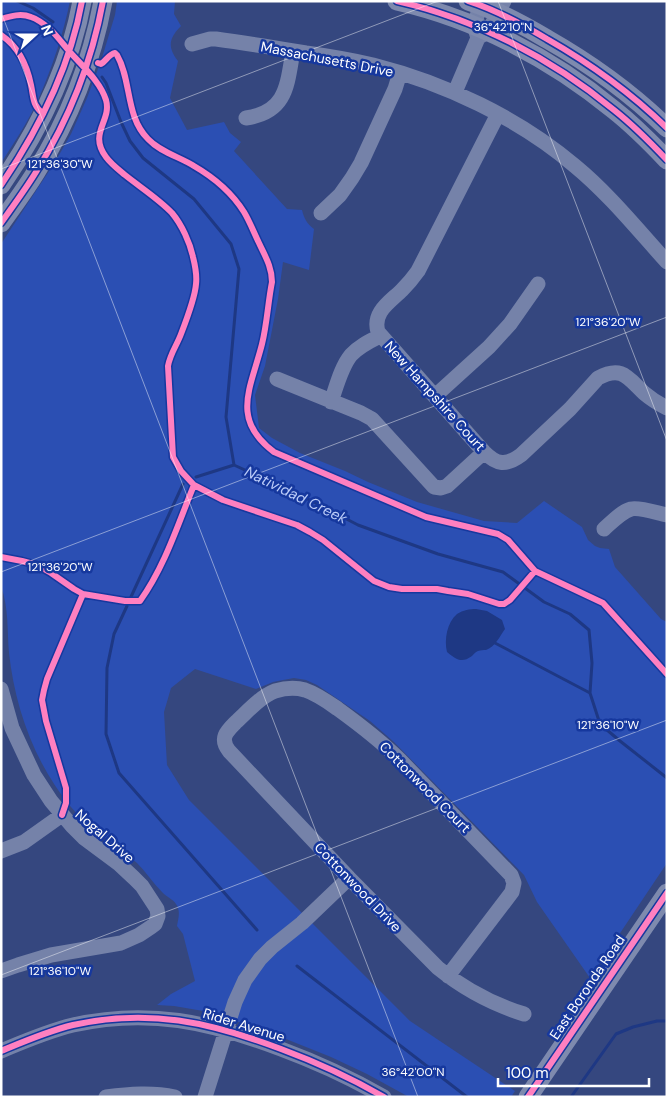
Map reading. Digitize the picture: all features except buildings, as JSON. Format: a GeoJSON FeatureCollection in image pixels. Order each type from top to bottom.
{"type":"FeatureCollection","features":[{"type":"Feature","properties":{"kind":"main road"},"geometry":{"type":"LineString","coordinates":[[1,186],[32,136],[58,82],[67,60],[82,1]]}},
{"type":"Feature","properties":{"kind":"main road"},"geometry":{"type":"LineString","coordinates":[[1,223],[35,173],[61,126],[91,50],[103,1]]}},
{"type":"Feature","properties":{"kind":"main road"},"geometry":{"type":"LineString","coordinates":[[397,1],[419,6],[480,32],[512,43],[544,61],[614,109],[667,160]]}},
{"type":"Feature","properties":{"kind":"main road"},"geometry":{"type":"LineString","coordinates":[[477,2],[501,7],[528,28],[598,70],[652,113],[667,128]]}},
{"type":"Feature","properties":{"kind":"main road","name":"East Boronda Road"},"geometry":{"type":"LineString","coordinates":[[528,1097],[667,893]]}},
{"type":"Feature","properties":{"kind":"street"},"geometry":{"type":"LineString","coordinates":[[477,2],[480,32]]}},
{"type":"Feature","properties":{"kind":"street"},"geometry":{"type":"LineString","coordinates":[[455,92],[480,32],[501,7]]}},
{"type":"Feature","properties":{"kind":"street","name":"Massachusetts Drive"},"geometry":{"type":"LineString","coordinates":[[192,44],[216,38],[373,65],[455,92],[544,141],[576,166],[610,198],[667,262]]}},
{"type":"Feature","properties":{"kind":"street"},"geometry":{"type":"LineString","coordinates":[[246,118],[266,112],[280,100],[286,86],[293,51]]}},
{"type":"Feature","properties":{"kind":"street"},"geometry":{"type":"LineString","coordinates":[[321,213],[340,195],[356,170],[395,90],[400,73]]}},
{"type":"Feature","properties":{"kind":"street","name":"New Hampshire Court"},"geometry":{"type":"LineString","coordinates":[[498,114],[418,271],[403,290],[378,315],[377,324],[380,336],[484,452],[498,462],[504,463],[514,460],[521,455],[598,378],[609,373],[615,372],[628,376],[653,400],[667,408]]}},
{"type":"Feature","properties":{"kind":"street"},"geometry":{"type":"LineString","coordinates":[[435,396],[495,341],[516,317],[538,284]]}},
{"type":"Feature","properties":{"kind":"street"},"geometry":{"type":"LineString","coordinates":[[331,402],[346,362],[366,342],[380,336]]}},
{"type":"Feature","properties":{"kind":"street"},"geometry":{"type":"LineString","coordinates":[[277,380],[372,419],[434,487],[441,488],[447,486],[484,452]]}},
{"type":"Feature","properties":{"kind":"street"},"geometry":{"type":"LineString","coordinates":[[604,529],[621,514],[631,509],[640,509],[667,516]]}},
{"type":"Feature","properties":{"kind":"street","name":"Cottonwood Court"},"geometry":{"type":"LineString","coordinates":[[228,730],[270,693],[293,688],[316,694],[363,727],[386,746],[511,875],[514,883],[512,892],[448,976]]}},
{"type":"Feature","properties":{"kind":"street","name":"Nogal Drive"},"geometry":{"type":"LineString","coordinates":[[1,689],[7,730],[51,801],[84,838],[119,864],[142,886],[158,912],[156,924],[139,935],[121,943],[51,955],[1,971]]}},
{"type":"Feature","properties":{"kind":"street","name":"Cottonwood Drive"},"geometry":{"type":"LineString","coordinates":[[228,730],[224,739],[229,751],[349,878],[428,958],[462,986],[504,1008],[524,1014]]}},
{"type":"Feature","properties":{"kind":"street"},"geometry":{"type":"LineString","coordinates":[[1,851],[24,842],[62,814]]}},
{"type":"Feature","properties":{"kind":"street"},"geometry":{"type":"LineString","coordinates":[[205,1097],[239,991],[245,980],[260,959],[272,947],[302,923],[349,878]]}},
{"type":"Feature","properties":{"kind":"street","name":"Rider Avenue"},"geometry":{"type":"LineString","coordinates":[[1,1051],[73,1025],[106,1020],[143,1018],[176,1020],[226,1030],[296,1055],[384,1097]]}},
{"type":"Feature","properties":{"kind":"street"},"geometry":{"type":"LineString","coordinates":[[106,1097],[134,1094],[175,1097]]}},
{"type":"Feature","properties":{"kind":"shaded area"},"geometry":{"type":"Polygon","coordinates":[[[1,1],[70,1],[57,51],[38,100],[1,163],[1,1]]]}},
{"type":"Feature","properties":{"kind":"shaded area"},"geometry":{"type":"Polygon","coordinates":[[[117,1],[175,1],[174,14],[181,26],[171,43],[172,51],[178,61],[170,98],[187,130],[224,122],[230,133],[241,142],[234,151],[287,209],[302,210],[306,221],[314,229],[309,270],[283,262],[265,366],[255,395],[259,428],[272,438],[300,453],[368,482],[417,502],[484,521],[517,523],[544,501],[582,527],[588,540],[595,546],[609,549],[615,567],[661,619],[667,622],[667,863],[590,978],[537,902],[524,875],[394,742],[370,721],[317,685],[306,680],[294,678],[273,682],[256,689],[195,669],[171,688],[164,712],[167,765],[189,800],[410,1021],[515,1091],[511,1097],[409,1097],[331,1057],[271,1033],[209,1012],[157,1005],[171,994],[195,981],[183,934],[177,926],[179,912],[177,905],[159,889],[137,863],[91,827],[71,807],[47,773],[37,754],[22,715],[12,674],[7,611],[1,586],[1,244],[55,162],[71,134],[101,61],[115,15],[117,1]]]}},
{"type":"Feature","properties":{"kind":"shaded area"},"geometry":{"type":"Polygon","coordinates":[[[466,610],[487,611],[502,620],[505,629],[489,649],[477,651],[465,660],[459,660],[447,652],[446,637],[449,626],[457,614],[466,610]]]}},
{"type":"Feature","properties":{"kind":"waterway","name":"Natividad Creek"},"geometry":{"type":"LineString","coordinates":[[17,1],[33,8],[53,22]]}},
{"type":"Feature","properties":{"kind":"waterway","name":"Natividad Creek"},"geometry":{"type":"LineString","coordinates":[[102,77],[130,141],[143,158],[194,199],[231,244],[239,269],[226,417],[234,465]]}},
{"type":"Feature","properties":{"kind":"waterway","name":"Natividad Creek"},"geometry":{"type":"LineString","coordinates":[[234,465],[314,502],[358,525],[438,554],[503,572],[544,602],[570,614],[589,630],[592,663],[590,693],[600,724],[667,778]]}},
{"type":"Feature","properties":{"kind":"waterway"},"geometry":{"type":"LineString","coordinates":[[196,477],[234,465]]}},
{"type":"Feature","properties":{"kind":"waterway"},"geometry":{"type":"LineString","coordinates":[[130,599],[183,484]]}},
{"type":"Feature","properties":{"kind":"waterway"},"geometry":{"type":"LineString","coordinates":[[127,606],[114,634],[107,668],[106,734],[119,773],[257,930]]}},
{"type":"Feature","properties":{"kind":"waterway"},"geometry":{"type":"LineString","coordinates":[[495,643],[590,693]]}},
{"type":"Feature","properties":{"kind":"waterway"},"geometry":{"type":"LineString","coordinates":[[297,966],[467,1097]]}},
{"type":"Feature","properties":{"kind":"waterway"},"geometry":{"type":"LineString","coordinates":[[571,1097],[616,1034],[633,1027],[657,1021],[667,1021]]}},
{"type":"Feature","properties":{"kind":"cycle path"},"geometry":{"type":"LineString","coordinates":[[1,185],[28,142],[51,97],[70,50],[82,1]]}},
{"type":"Feature","properties":{"kind":"cycle path"},"geometry":{"type":"LineString","coordinates":[[1,223],[48,152],[68,111],[85,68],[103,1]]}},
{"type":"Feature","properties":{"kind":"cycle path"},"geometry":{"type":"LineString","coordinates":[[397,1],[455,18],[512,43],[538,57],[590,91],[614,110],[667,160]]}},
{"type":"Feature","properties":{"kind":"cycle path"},"geometry":{"type":"LineString","coordinates":[[468,1],[538,33],[579,59],[625,91],[667,128]]}},
{"type":"Feature","properties":{"kind":"cycle path"},"geometry":{"type":"LineString","coordinates":[[1,19],[24,15],[38,20],[50,29],[90,74],[100,86],[106,100],[106,114],[99,141],[101,149],[110,162],[172,213],[188,240],[195,267],[195,290],[188,316],[168,366],[173,457],[181,471],[194,485],[223,500],[297,525],[323,540],[374,581],[389,587],[437,589],[468,594],[504,604],[510,600],[535,571]]}},
{"type":"Feature","properties":{"kind":"cycle path"},"geometry":{"type":"LineString","coordinates":[[1,35],[13,45],[21,57],[29,78],[35,104],[43,114]]}},
{"type":"Feature","properties":{"kind":"cycle path"},"geometry":{"type":"LineString","coordinates":[[98,63],[101,64],[115,53],[117,55],[122,65],[132,109],[141,130],[153,144],[201,170],[228,192],[244,212],[266,257],[271,271],[272,282],[264,336],[247,402],[248,415],[252,427],[260,440],[274,452],[426,517],[498,534],[508,540],[535,571],[603,603],[667,674]]}},
{"type":"Feature","properties":{"kind":"cycle path"},"geometry":{"type":"LineString","coordinates":[[1,557],[37,565],[83,594],[125,601],[140,601],[164,559],[194,485]]}},
{"type":"Feature","properties":{"kind":"cycle path"},"geometry":{"type":"LineString","coordinates":[[62,815],[66,803],[66,788],[46,721],[42,700],[47,679],[83,594]]}},
{"type":"Feature","properties":{"kind":"cycle path"},"geometry":{"type":"LineString","coordinates":[[528,1097],[667,893]]}},
{"type":"Feature","properties":{"kind":"cycle path"},"geometry":{"type":"LineString","coordinates":[[1,1051],[55,1030],[101,1020],[127,1018],[178,1020],[229,1031],[281,1049],[359,1083],[384,1097]]}}]}
